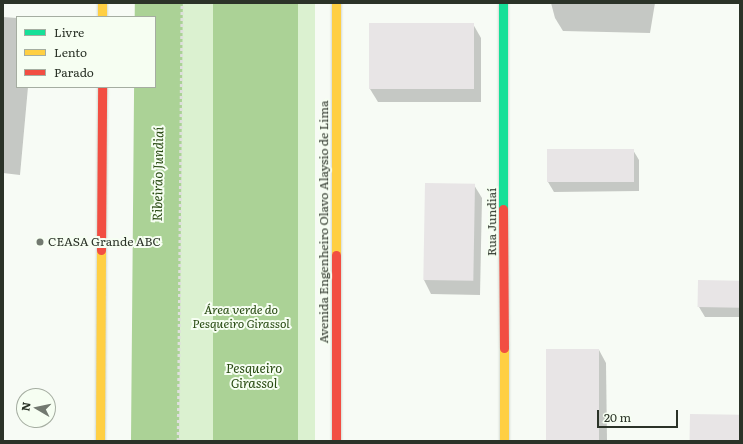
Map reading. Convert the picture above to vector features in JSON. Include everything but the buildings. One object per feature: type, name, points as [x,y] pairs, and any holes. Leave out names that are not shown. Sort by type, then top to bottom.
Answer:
[{"type":"main road","points":[[102,3],[102,16]]},
{"type":"main road","name":"Avenida Engenheiro Olavo Alaysio de Lima","points":[[336,3],[336,441]]},
{"type":"main road","name":"Rua Jundiaí","points":[[504,3],[504,441]]},
{"type":"main road","points":[[100,441],[102,88]]},
{"type":"path","points":[[178,441],[182,3]]},
{"type":"green space","name":"Pesqueiro Girassol","points":[[174,3],[315,3],[315,441],[174,441]]},
{"type":"water","name":"Pesqueiro Girassol","points":[[213,3],[298,3],[298,441],[213,441]]},
{"type":"waterway","name":"Ribeirão Jundiaí","points":[[155,441],[159,3]]},
{"type":"traffic: fast","points":[[503,3],[503,209]]},
{"type":"traffic: slow","points":[[102,3],[102,16]]},
{"type":"traffic: slow","points":[[336,3],[336,255]]},
{"type":"traffic: slow","points":[[100,441],[101,250]]},
{"type":"traffic: slow","points":[[504,348],[504,441]]},
{"type":"traffic: jam","points":[[101,250],[102,88]]},
{"type":"traffic: jam","points":[[503,209],[504,348]]},
{"type":"traffic: jam","points":[[336,255],[336,441]]},
{"type":"place","name":"CEASA Grande ABC","points":[[40,242]]},
{"type":"park label","name":"Área verde do Pesqueiro Girassol","points":[[241,317]]}]
